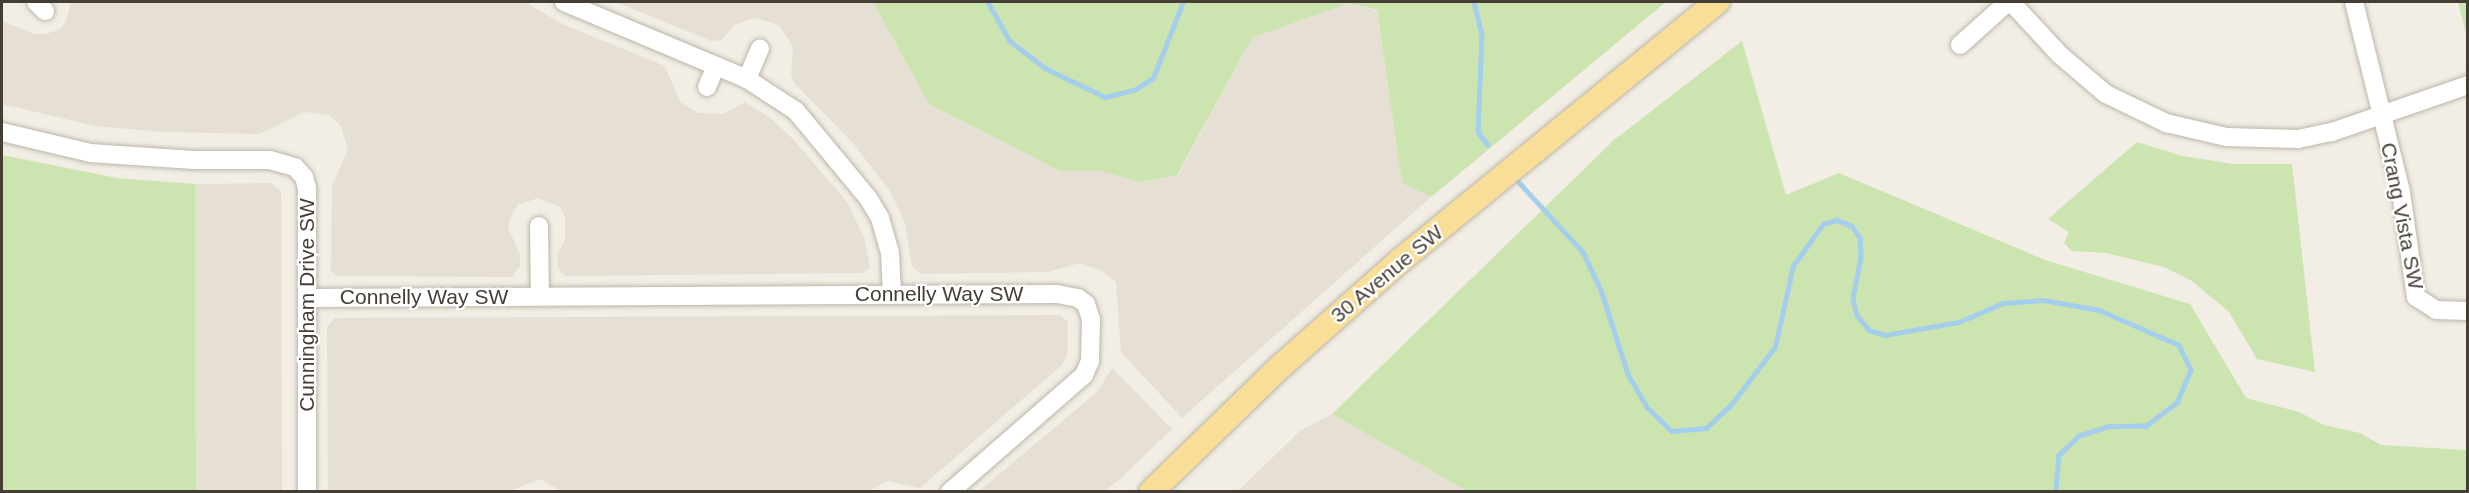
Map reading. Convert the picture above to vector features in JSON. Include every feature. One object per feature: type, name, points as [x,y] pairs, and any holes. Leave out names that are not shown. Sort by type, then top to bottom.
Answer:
[{"type":"main road","name":"30 Avenue SW","points":[[1150,492],[1281,366],[1463,209],[1718,2]]},
{"type":"main road","name":"30 Avenue SW","points":[[1636,70],[1700,30],[1735,2]]},
{"type":"street","points":[[564,2],[747,79],[796,111],[868,198],[888,240],[892,294]]},
{"type":"street","points":[[1960,45],[2010,2],[2041,37],[2106,93],[2166,123],[2226,137],[2264,140],[2332,132],[2468,86]]},
{"type":"street","name":"Crang Vista SW","points":[[2355,2],[2401,192],[2416,297],[2429,308],[2468,311]]},
{"type":"street","points":[[747,79],[760,49]]},
{"type":"street","points":[[707,87],[716,66]]},
{"type":"street","name":"Cunningham Drive SW","points":[[2,132],[90,153],[194,160],[270,160],[295,167],[307,188],[307,492]]},
{"type":"street","name":"Connelly Way SW","points":[[539,225],[540,296]]},
{"type":"street","name":"Connelly Way SW","points":[[308,298],[1057,294],[1078,298],[1089,311],[1090,352],[1084,375],[950,492]]},
{"type":"shaded area","points":[[71,2],[525,2],[562,24],[665,66],[680,102],[698,113],[723,114],[745,102],[769,117],[794,140],[848,203],[865,240],[870,268],[862,273],[565,276],[558,268],[557,255],[565,240],[565,217],[560,207],[538,198],[518,205],[511,215],[508,228],[520,254],[520,266],[512,277],[336,276],[331,271],[332,186],[348,149],[340,125],[329,115],[304,112],[260,134],[163,132],[95,126],[2,104],[2,21],[34,34],[46,34],[60,29],[66,21]]},
{"type":"shaded area","points":[[616,2],[873,2],[929,104],[1060,171],[1100,171],[1140,182],[1178,175],[1252,38],[1349,3],[1377,11],[1402,182],[1431,197],[1182,418],[1121,352],[1116,282],[1102,271],[1080,263],[1048,272],[920,274],[912,266],[905,223],[889,190],[852,142],[794,83],[791,75],[793,47],[779,25],[755,18],[734,25],[722,40],[711,41]]},
{"type":"shaded area","points":[[271,183],[281,192],[282,491],[196,491],[195,184]]},
{"type":"shaded area","points":[[1060,315],[1068,322],[1067,356],[1062,365],[920,488],[888,481],[866,492],[600,492],[558,489],[540,479],[509,491],[328,491],[327,327],[335,318]]},
{"type":"shaded area","points":[[1112,368],[1172,429],[1119,480],[1104,491],[979,491],[1097,392]]},
{"type":"shaded area","points":[[1332,414],[1467,491],[1237,492],[1301,430]]},
{"type":"green space","points":[[873,2],[1666,2],[1431,197],[1402,183],[1377,10],[1349,3],[1252,38],[1177,175],[1140,182],[1100,171],[1060,171],[929,104]]},
{"type":"green space","points":[[2458,2],[2467,2],[2467,37]]},
{"type":"green space","points":[[1742,41],[1786,195],[1839,173],[2045,260],[2190,304],[2246,398],[2299,412],[2324,425],[2360,433],[2381,445],[2467,450],[2467,491],[1467,491],[1332,414],[1614,140]]},
{"type":"green space","points":[[2137,142],[2182,156],[2234,164],[2292,164],[2315,372],[2257,359],[2229,312],[2192,281],[2164,267],[2106,253],[2072,251],[2064,243],[2069,232],[2048,219]]},
{"type":"green space","points":[[2,155],[117,178],[195,184],[196,491],[2,491]]},
{"type":"waterway","points":[[988,2],[1010,41],[1045,68],[1105,97],[1136,89],[1153,78],[1183,2]]},
{"type":"waterway","points":[[1474,2],[1482,34],[1478,132],[1488,145]]},
{"type":"waterway","points":[[1515,178],[1583,252],[1601,290],[1628,374],[1648,408],[1672,431],[1706,428],[1730,406],[1775,347],[1793,266],[1823,224],[1837,220],[1852,226],[1860,238],[1861,257],[1853,298],[1857,315],[1869,330],[1885,335],[1959,322],[2003,303],[2043,300],[2099,310],[2179,345],[2191,370],[2177,403],[2146,426],[2107,427],[2079,436],[2059,455],[2056,492]]}]
